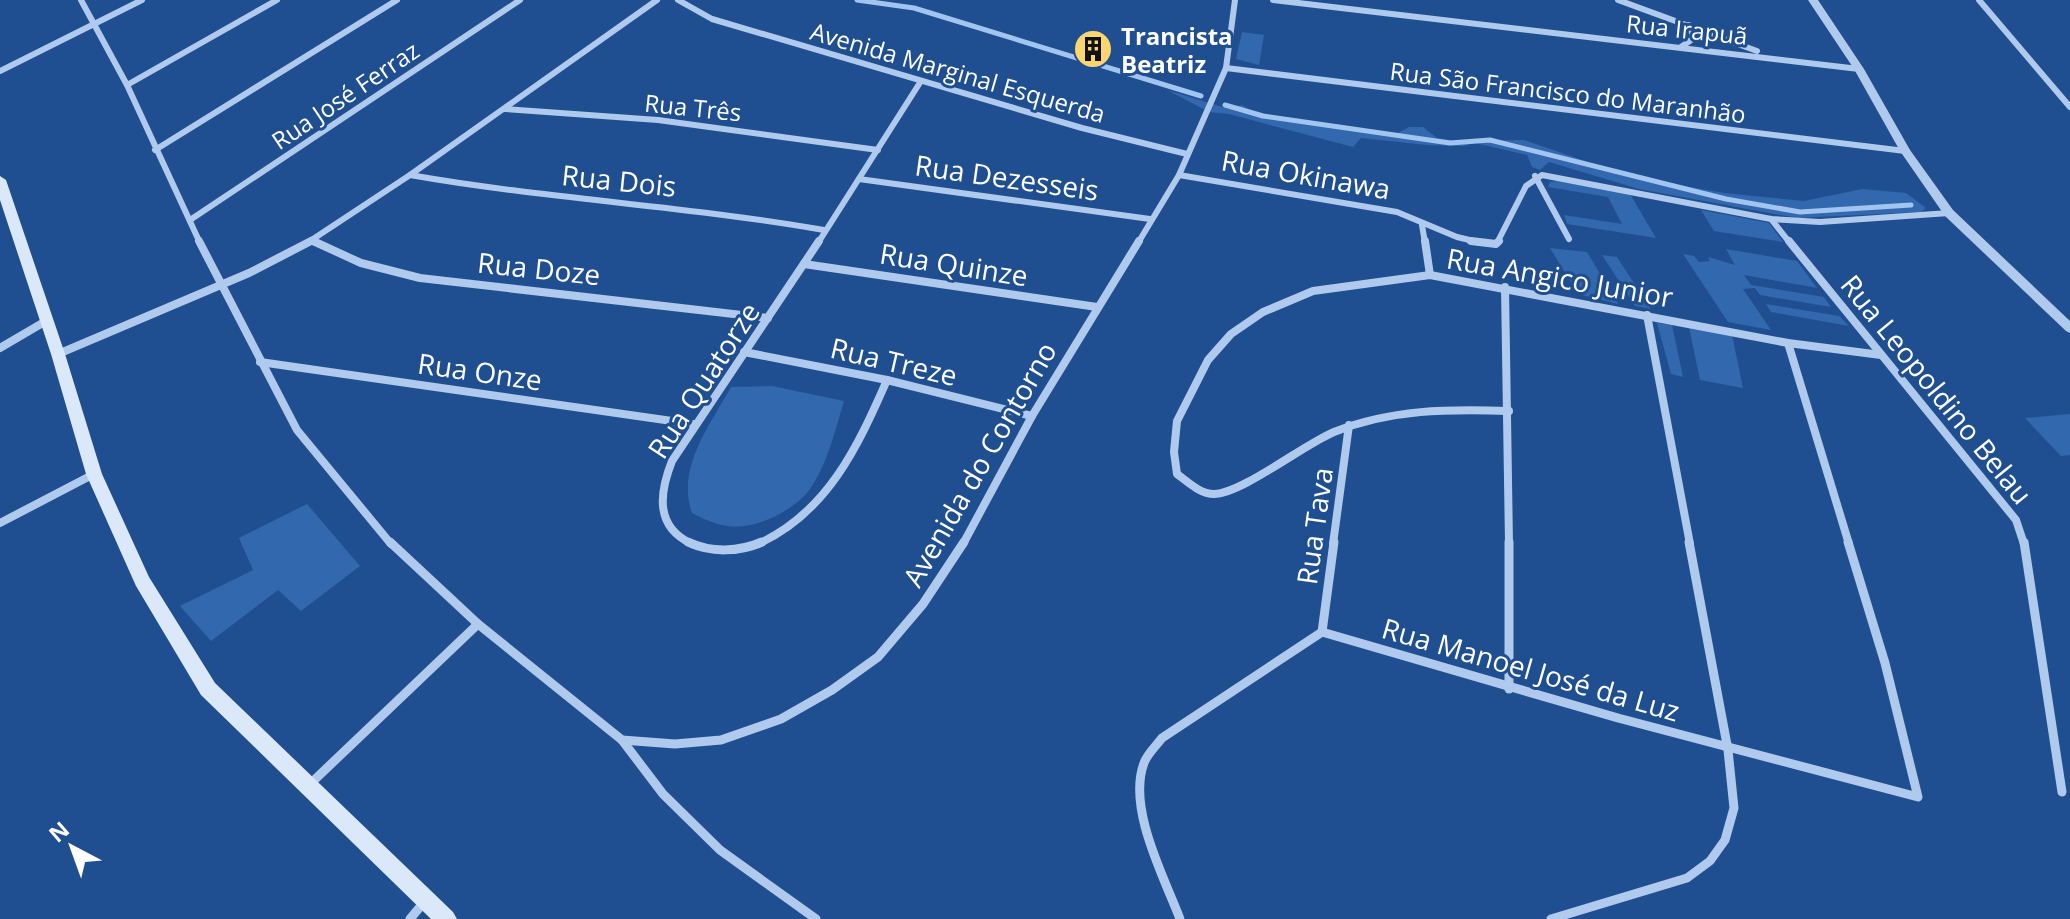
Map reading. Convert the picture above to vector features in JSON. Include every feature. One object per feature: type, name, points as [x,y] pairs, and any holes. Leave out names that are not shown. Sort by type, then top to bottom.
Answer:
[{"type":"main road","points":[[0,180],[94,474],[142,581],[208,689],[446,919]]},
{"type":"street","points":[[81,0],[127,85],[220,285],[297,430],[392,545],[478,624],[622,740],[663,794],[720,850],[816,919]]},
{"type":"street","points":[[0,71],[142,0]]},
{"type":"street","points":[[127,85],[277,0]]},
{"type":"street","points":[[155,150],[397,0]]},
{"type":"street","name":"Rua José Ferraz","points":[[190,220],[520,0]]},
{"type":"street","points":[[58,354],[220,285],[312,240],[410,175],[657,0]]},
{"type":"street","name":"Avenida Marginal Esquerda","points":[[678,0],[712,19],[921,81],[1187,154]]},
{"type":"street","name":"Avenida do Contorno","points":[[622,740],[675,744],[721,740],[781,719],[832,690],[878,657],[923,604],[963,544],[1032,416],[1179,175],[1226,68],[1235,0]]},
{"type":"street","name":"Rua Irapuã","points":[[1273,0],[1859,69]]},
{"type":"street","points":[[1618,0],[1769,56]]},
{"type":"street","points":[[1813,0],[1859,69],[1905,151],[1949,213],[2070,328]]},
{"type":"street","points":[[1979,0],[2069,102]]},
{"type":"street","points":[[1681,47],[1694,38],[1689,25]]},
{"type":"street","name":"Rua São Francisco do Maranhão","points":[[1226,68],[1905,151]]},
{"type":"street","name":"Rua Quatorze","points":[[887,380],[851,459],[826,492],[796,521],[749,547],[726,551],[698,547],[669,528],[662,509],[666,477],[693,424],[804,264],[921,81]]},
{"type":"street","name":"Rua Três","points":[[504,109],[658,120],[878,150]]},
{"type":"street","points":[[1569,239],[1535,176],[1550,174],[1771,219],[1832,221],[1949,213]]},
{"type":"street","name":"Rua Dois","points":[[410,175],[484,188],[737,215],[824,230]]},
{"type":"street","name":"Rua Okinawa","points":[[1179,175],[1397,212],[1422,225],[1465,239],[1496,244],[1508,234],[1511,219],[1527,183],[1535,176]]},
{"type":"street","name":"Rua Dezesseis","points":[[859,179],[1150,219]]},
{"type":"street","name":"Rua Leopoldino Belau","points":[[1771,219],[2016,520],[2023,535],[2062,792]]},
{"type":"street","points":[[1422,225],[1430,275]]},
{"type":"street","name":"Rua Doze","points":[[312,240],[361,263],[420,278],[768,318]]},
{"type":"street","name":"Rua Quinze","points":[[804,264],[1097,307]]},
{"type":"street","name":"Rua Angico Junior","points":[[1349,425],[1305,445],[1232,489],[1215,494],[1198,490],[1177,474],[1174,452],[1177,421],[1208,360],[1231,334],[1263,312],[1313,291],[1430,275],[1788,343],[1881,355]]},
{"type":"street","points":[[1505,287],[1509,411],[1509,689]]},
{"type":"street","points":[[1551,919],[1687,878],[1710,861],[1725,840],[1734,808],[1728,750],[1647,315]]},
{"type":"street","points":[[0,348],[46,321]]},
{"type":"street","name":"Rua Manoel José da Luz","points":[[1322,632],[1509,689],[1728,750],[1918,797],[1885,663],[1788,343]]},
{"type":"street","name":"Rua Treze","points":[[744,352],[887,380],[1032,416]]},
{"type":"street","name":"Rua Onze","points":[[260,362],[693,424]]},
{"type":"street","points":[[1349,425],[1400,411],[1509,411]]},
{"type":"street","name":"Rua Tava","points":[[1322,632],[1349,425]]},
{"type":"street","points":[[0,523],[94,474]]},
{"type":"street","points":[[308,786],[478,624]]},
{"type":"street","points":[[1180,919],[1146,825],[1140,791],[1144,764],[1162,738],[1322,632]]},
{"type":"street","points":[[410,919],[426,899]]},
{"type":"shaded area","points":[[1242,32],[1264,35],[1259,65],[1236,59]]},
{"type":"shaded area","points":[[1167,90],[1229,109],[1242,105],[1261,117],[1285,117],[1396,134],[1409,127],[1423,127],[1437,138],[1456,141],[1524,140],[1629,176],[1724,193],[1804,201],[1862,189],[1906,193],[1926,208],[1921,212],[1797,218],[1639,189],[1549,162],[1540,170],[1532,167],[1527,155],[1475,143],[1464,146],[1427,145],[1361,138],[1353,147],[1229,114],[1209,112]]},
{"type":"shaded area","points":[[1550,182],[1630,194],[1656,238],[1567,224],[1564,215],[1622,224],[1608,197],[1548,187]]},
{"type":"shaded area","points":[[1701,210],[1769,223],[1783,242],[1714,231]]},
{"type":"shaded area","points":[[1550,248],[1587,252],[1618,304],[1578,294]]},
{"type":"shaded area","points":[[1726,249],[1797,261],[1817,288],[1744,275],[1751,285],[1824,297],[1831,307],[1760,295],[1755,288],[1743,289],[1771,330],[1728,322],[1683,254],[1694,256],[1699,262],[1710,261],[1708,257],[1735,265]]},
{"type":"shaded area","points":[[1602,255],[1617,257],[1651,309],[1635,306]]},
{"type":"shaded area","points":[[1766,304],[1839,316],[1849,326],[1771,312]]},
{"type":"shaded area","points":[[1657,323],[1672,325],[1683,377],[1671,374]]},
{"type":"shaded area","points":[[1689,327],[1732,335],[1743,388],[1700,380]]},
{"type":"shaded area","points":[[772,386],[844,401],[826,457],[810,489],[784,511],[749,525],[723,525],[692,513],[688,480],[692,463],[705,432],[731,387]]},
{"type":"shaded area","points":[[2070,414],[2070,455],[2061,456],[2025,418]]},
{"type":"shaded area","points":[[307,504],[360,566],[301,611],[278,590],[211,641],[180,606],[253,570],[239,538]]},
{"type":"waterway","points":[[857,0],[914,8],[1201,96]]},
{"type":"waterway","points":[[1225,105],[1263,116],[1450,143],[1490,140],[1726,199],[1800,212],[1911,205]]},
{"type":"place","name":"Trancista Beatriz","points":[[1093,49]]}]
